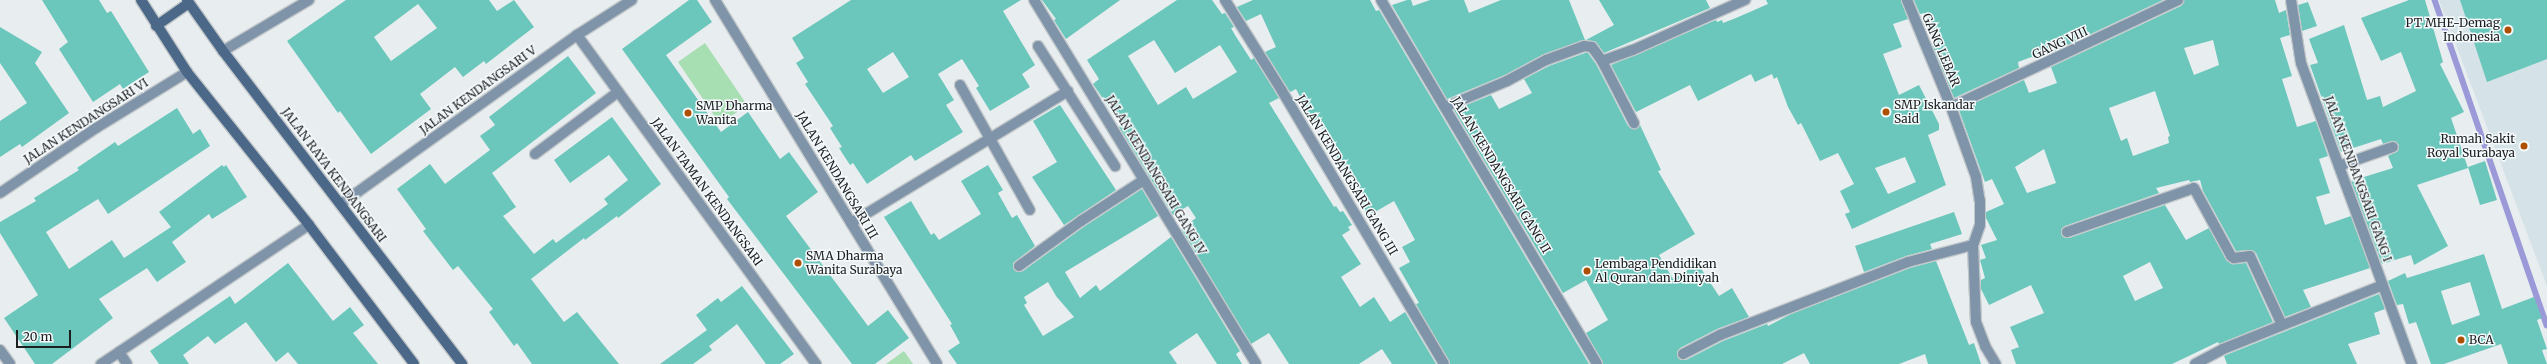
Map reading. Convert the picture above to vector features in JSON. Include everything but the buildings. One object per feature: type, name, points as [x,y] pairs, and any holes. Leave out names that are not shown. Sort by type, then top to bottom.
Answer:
[{"type":"main road","points":[[141,0],[156,26],[187,72],[309,225],[414,364]]},
{"type":"main road","points":[[156,26],[188,2]]},
{"type":"main road","name":"JALAN RAYA KENDANGSARI","points":[[188,2],[223,51],[462,364]]},
{"type":"street","points":[[223,51],[309,0]]},
{"type":"street","name":"JALAN KENDANGSARI V","points":[[341,204],[577,35],[632,0]]},
{"type":"street","name":"JALAN KENDANGSARI III","points":[[715,0],[937,364]]},
{"type":"street","name":"JALAN KENDANGSARI GANG IV","points":[[1034,0],[1256,364]]},
{"type":"street","name":"JALAN KENDANGSARI GANG III","points":[[1225,0],[1282,91],[1444,364]]},
{"type":"street","name":"JALAN KENDANGSARI GANG II","points":[[1381,0],[1597,364]]},
{"type":"street","points":[[1602,61],[1633,50],[1745,0]]},
{"type":"street","name":"GANG LEBAR","points":[[1907,0],[1969,154],[1980,201],[1980,225],[1973,245],[1976,322],[1985,346],[1996,364]]},
{"type":"street","name":"GANG VIII","points":[[1951,107],[2178,0]]},
{"type":"street","name":"JALAN KENDANGSARI GANG I","points":[[2291,0],[2301,63],[2412,364]]},
{"type":"street","name":"JALAN TAMAN KENDANGSARI","points":[[577,35],[816,364]]},
{"type":"street","points":[[1038,46],[1115,166]]},
{"type":"street","points":[[1445,107],[1507,81],[1546,60],[1584,46],[1592,47],[1602,61],[1634,123]]},
{"type":"street","name":"JALAN KENDANGSARI VI","points":[[0,192],[96,128],[187,72]]},
{"type":"street","points":[[960,85],[1030,210]]},
{"type":"street","points":[[851,223],[1068,91]]},
{"type":"street","points":[[535,154],[618,92]]},
{"type":"street","points":[[2339,166],[2393,147]]},
{"type":"street","points":[[1019,266],[1081,221],[1144,180]]},
{"type":"street","points":[[2067,232],[2194,188],[2231,256],[2234,258],[2250,256],[2282,325]]},
{"type":"street","points":[[101,364],[309,225]]},
{"type":"street","points":[[1683,354],[1720,335],[1908,262],[1973,245]]},
{"type":"street","points":[[2195,364],[2222,349],[2383,285]]},
{"type":"street","points":[[0,350],[10,364]]},
{"type":"street","points":[[119,352],[127,364]]},
{"type":"shaded area","points":[[2439,0],[2547,0],[2547,286]]},
{"type":"green space","points":[[705,43],[747,105],[720,124],[678,62]]},
{"type":"green space","points":[[904,351],[913,364],[886,364]]},
{"type":"waterway","points":[[2435,0],[2547,325]]},
{"type":"place","name":"PT MHE-Demag Indonesia","points":[[2508,30]]},
{"type":"place","name":"SMP Iskandar Said","points":[[1886,112]]},
{"type":"place","name":"SMP Dharma Wanita","points":[[688,113]]},
{"type":"place","name":"Rumah Sakit Royal Surabaya","points":[[2524,146]]},
{"type":"place","name":"SMA Dharma Wanita Surabaya","points":[[798,263]]},
{"type":"place","name":"Lembaga Pendidikan Al Quran dan Diniyah","points":[[1587,271]]},
{"type":"place","name":"BCA","points":[[2461,340]]}]
